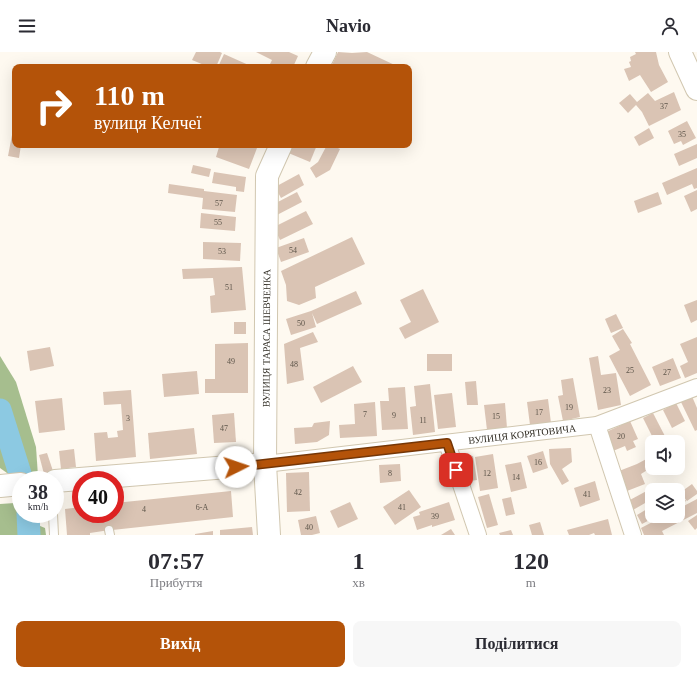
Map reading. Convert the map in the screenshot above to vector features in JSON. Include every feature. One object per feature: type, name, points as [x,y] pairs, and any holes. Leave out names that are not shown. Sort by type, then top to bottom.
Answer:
[{"type":"street","points":[[319,64],[325,52]]},
{"type":"street","points":[[680,52],[697,89]]},
{"type":"street","name":"ВУЛИЦЯ ТАРАСА ШЕВЧЕНКА","points":[[269,535],[265,464],[267,176],[280,148]]},
{"type":"street","name":"ВУЛИЦЯ КОРЯТОВИЧА","points":[[124,476],[265,464],[597,425],[697,387]]},
{"type":"street","points":[[597,425],[633,535]]},
{"type":"street","points":[[447,443],[478,535]]},
{"type":"lane","points":[[53,523],[54,535]]},
{"type":"green space","points":[[0,356],[16,382],[36,447],[38,471],[12,471],[12,477],[0,468]]},
{"type":"green space","points":[[12,503],[12,523],[33,523],[45,528],[46,535],[0,535],[0,504]]},
{"type":"building","points":[[196,52],[222,53],[217,64],[202,64],[192,60]]},
{"type":"building","points":[[256,52],[289,52],[298,56],[294,64],[270,64],[272,60]]},
{"type":"building","points":[[338,52],[367,52],[393,64],[332,64]]},
{"type":"building","points":[[635,52],[656,52],[659,65],[668,82],[651,92],[640,75],[629,81],[624,69],[631,67],[629,62],[631,61],[630,57],[636,54]]},
{"type":"building","points":[[224,54],[246,64],[219,64]]},
{"type":"building","points":[[674,92],[681,110],[649,126],[642,112],[636,105],[628,113],[619,103],[630,94],[637,102],[648,93],[655,101]]},
{"type":"building","points":[[687,121],[696,138],[683,145],[681,141],[674,144],[668,131]]},
{"type":"building","points":[[649,128],[654,138],[639,146],[634,137]]},
{"type":"building","points":[[12,135],[12,148],[21,148],[19,158],[8,156]]},
{"type":"building","points":[[697,144],[697,158],[679,166],[674,154]]},
{"type":"building","points":[[219,148],[257,148],[249,169],[216,157]]},
{"type":"building","points":[[288,148],[316,148],[310,162],[286,152]]},
{"type":"building","points":[[325,148],[340,149],[330,170],[316,178],[310,168],[318,162]]},
{"type":"building","points":[[193,165],[211,169],[209,177],[191,173]]},
{"type":"building","points":[[697,168],[697,188],[694,189],[692,184],[667,195],[662,183]]},
{"type":"building","points":[[214,172],[246,177],[244,192],[236,191],[236,187],[212,183]]},
{"type":"building","points":[[299,174],[304,185],[281,198],[275,187]]},
{"type":"building","points":[[169,184],[204,189],[204,191],[237,195],[235,212],[202,209],[203,198],[168,193]]},
{"type":"building","points":[[697,190],[697,209],[691,212],[684,196]]},
{"type":"building","points":[[297,192],[302,202],[275,216],[274,204]]},
{"type":"building","points":[[658,192],[662,204],[638,213],[634,201]]},
{"type":"building","points":[[306,211],[313,224],[280,240],[274,227]]},
{"type":"building","points":[[201,213],[236,217],[235,231],[200,228]]},
{"type":"building","points":[[352,237],[365,264],[315,287],[316,298],[299,305],[287,301],[286,285],[281,271]]},
{"type":"building","points":[[304,238],[309,252],[281,262],[276,248]]},
{"type":"building","points":[[203,242],[241,243],[240,261],[203,259]]},
{"type":"building","points":[[242,267],[246,310],[211,313],[210,296],[215,295],[213,278],[183,279],[182,269]]},
{"type":"building","points":[[423,289],[439,322],[405,339],[399,328],[411,322],[400,300]]},
{"type":"building","points":[[356,291],[362,304],[317,324],[312,313],[316,327],[291,335],[286,319],[311,311]]},
{"type":"building","points":[[697,300],[697,320],[691,323],[684,305]]},
{"type":"building","points":[[616,314],[623,328],[611,333],[605,319]]},
{"type":"building","points":[[234,322],[246,322],[246,334],[234,334]]},
{"type":"building","points":[[623,329],[632,343],[630,344],[651,385],[630,396],[609,356],[620,350],[612,336]]},
{"type":"building","points":[[313,332],[318,342],[300,348],[304,380],[287,384],[284,344]]},
{"type":"building","points":[[697,337],[697,373],[685,378],[680,366],[688,362],[680,344]]},
{"type":"building","points":[[248,343],[248,393],[205,393],[205,379],[215,379],[215,344]]},
{"type":"building","points":[[50,347],[54,366],[30,371],[27,351]]},
{"type":"building","points":[[427,354],[452,354],[452,371],[427,371]]},
{"type":"building","points":[[598,356],[601,375],[616,373],[621,405],[598,410],[589,358]]},
{"type":"building","points":[[673,358],[681,378],[660,386],[652,367]]},
{"type":"building","points":[[353,366],[362,382],[321,403],[313,387]]},
{"type":"building","points":[[197,371],[199,394],[164,397],[162,374]]},
{"type":"building","points":[[573,378],[580,417],[563,421],[558,396],[563,395],[561,380]]},
{"type":"building","points":[[476,381],[478,405],[467,405],[465,382]]},
{"type":"building","points":[[430,384],[435,432],[413,435],[410,407],[416,406],[414,386]]},
{"type":"building","points":[[405,387],[408,429],[382,430],[380,401],[389,401],[388,388]]},
{"type":"building","points":[[131,390],[136,457],[96,461],[94,433],[107,432],[108,438],[118,437],[117,431],[123,430],[121,404],[104,405],[103,392]]},
{"type":"building","points":[[452,393],[456,427],[438,429],[434,395]]},
{"type":"building","points":[[691,394],[697,408],[697,430],[695,431],[680,400]]},
{"type":"building","points":[[62,398],[65,430],[39,433],[35,401]]},
{"type":"building","points":[[548,399],[551,423],[530,425],[527,402]]},
{"type":"building","points":[[375,402],[377,436],[340,438],[339,425],[355,424],[354,404]]},
{"type":"building","points":[[505,403],[507,428],[487,430],[484,405]]},
{"type":"building","points":[[676,403],[685,421],[672,428],[663,410]]},
{"type":"building","points":[[234,413],[236,442],[214,443],[212,415]]},
{"type":"building","points":[[653,413],[664,435],[652,435],[643,418]]},
{"type":"building","points":[[330,421],[329,435],[317,442],[295,444],[294,428],[312,427],[314,423]]},
{"type":"building","points":[[630,421],[638,439],[633,441],[636,447],[627,451],[625,446],[613,451],[604,433]]},
{"type":"building","points":[[194,428],[197,454],[150,459],[148,433]]},
{"type":"building","points":[[571,448],[572,462],[562,469],[569,481],[562,485],[550,464],[549,449]]},
{"type":"building","points":[[74,449],[76,467],[61,469],[59,451]]},
{"type":"building","points":[[543,451],[548,468],[533,473],[527,456]]},
{"type":"building","points":[[47,453],[53,471],[43,471],[39,455]]},
{"type":"building","points":[[493,454],[498,488],[480,491],[475,457]]},
{"type":"building","points":[[473,456],[477,480],[464,482],[456,458]]},
{"type":"building","points":[[645,460],[645,471],[641,474],[645,484],[627,491],[619,471]]},
{"type":"building","points":[[521,462],[527,488],[511,492],[505,465]]},
{"type":"building","points":[[400,464],[401,481],[380,483],[379,465]]},
{"type":"building","points":[[309,472],[310,511],[287,512],[286,473]]},
{"type":"building","points":[[595,481],[600,500],[580,507],[574,488]]},
{"type":"building","points":[[692,484],[697,491],[697,494],[687,501],[685,498],[685,489]]},
{"type":"building","points":[[409,490],[421,507],[395,525],[383,507]]},
{"type":"building","points":[[231,491],[233,517],[103,531],[90,533],[90,535],[67,535],[65,509],[72,508],[72,523],[124,523],[124,502]]},
{"type":"building","points":[[645,492],[645,503],[633,510],[628,501]]},
{"type":"building","points":[[489,494],[498,525],[487,528],[478,497]]},
{"type":"building","points":[[511,497],[515,514],[506,516],[502,499]]},
{"type":"building","points":[[697,499],[697,513],[685,519],[685,505]]},
{"type":"building","points":[[350,502],[358,519],[338,528],[330,511]]},
{"type":"building","points":[[449,502],[455,520],[417,530],[413,517],[420,515],[419,512]]},
{"type":"building","points":[[645,510],[645,522],[642,524],[637,515]]},
{"type":"building","points":[[697,515],[697,528],[695,530],[688,521]]},
{"type":"building","points":[[316,516],[320,533],[301,535],[298,520]]},
{"type":"building","points":[[608,519],[612,535],[595,535],[594,533],[589,535],[569,535],[567,530]]},
{"type":"building","points":[[540,522],[544,535],[532,535],[529,525]]},
{"type":"building","points":[[651,523],[678,523],[662,531],[664,535],[644,535],[641,528]]},
{"type":"building","points":[[252,527],[253,535],[220,535],[220,530]]},
{"type":"building","points":[[451,529],[455,535],[441,535]]},
{"type":"building","points":[[511,530],[513,535],[500,535],[499,533]]},
{"type":"building","points":[[213,531],[213,535],[195,535],[195,534]]},
{"type":"waterway","points":[[0,410],[19,471]]},
{"type":"waterway","points":[[28,523],[29,535]]},
{"type":"route","points":[[236,467],[447,443],[456,470]]}]
